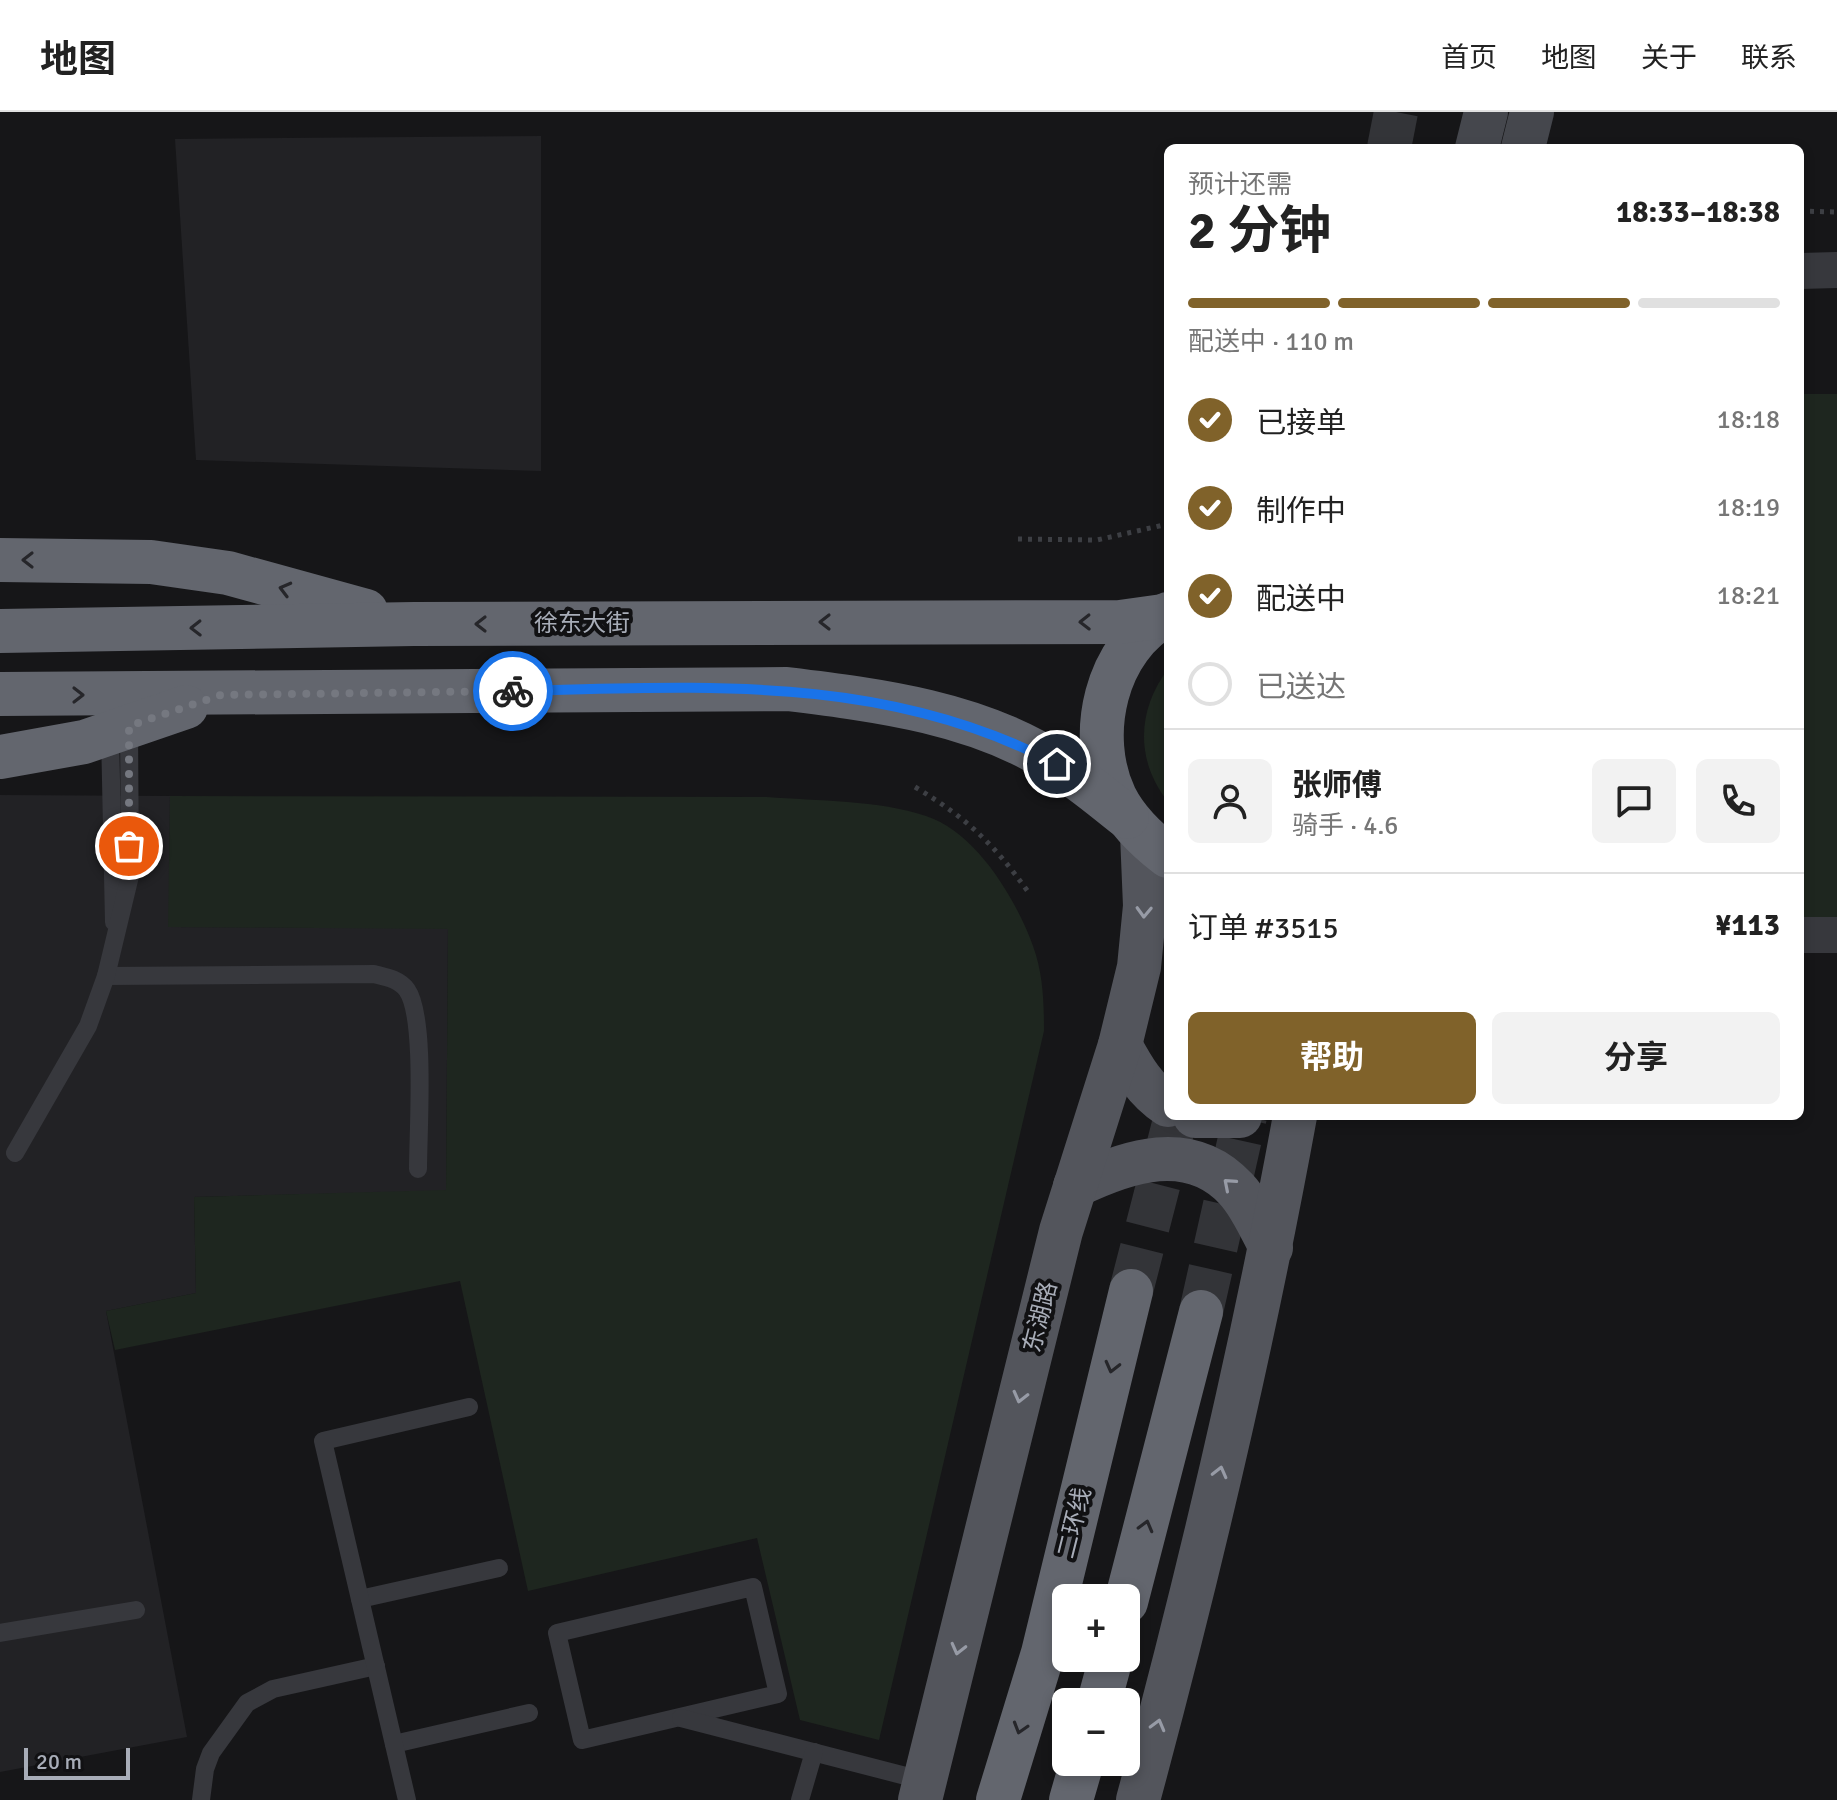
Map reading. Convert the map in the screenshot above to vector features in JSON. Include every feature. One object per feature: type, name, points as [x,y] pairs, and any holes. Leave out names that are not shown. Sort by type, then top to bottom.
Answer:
[{"type":"highway","points":[[0,560],[166,564],[228,573],[414,624]]},
{"type":"highway","name":"徐东大街","points":[[0,631],[414,624],[1106,622],[1164,615]]},
{"type":"highway","points":[[1146,835],[1115,797],[1102,750],[1106,697],[1119,665],[1134,643],[1164,616]]},
{"type":"highway","points":[[0,694],[221,695],[707,688],[787,689],[858,697],[938,714],[1006,737],[1057,764],[1146,835]]},
{"type":"highway","points":[[0,757],[84,742],[221,695]]},
{"type":"highway","name":"二环线","points":[[998,1800],[1043,1653],[1131,1291]]},
{"type":"highway","points":[[1131,1584],[1201,1312]]},
{"type":"highway","points":[[1071,1800],[1078,1776]]},
{"type":"main road","points":[[1478,144],[1486,112]]},
{"type":"main road","points":[[1524,144],[1532,112]]},
{"type":"main road","name":"东湖路","points":[[923,1791],[1075,1186],[1120,1045],[1143,935],[1146,835]]},
{"type":"main road","points":[[1120,1045],[1136,1073],[1154,1096],[1164,1102]]},
{"type":"main road","points":[[1138,1800],[1271,1248],[1294,1120]]},
{"type":"main road","points":[[1075,1186],[1132,1161],[1186,1160],[1215,1172],[1236,1189],[1271,1248]]},
{"type":"street","points":[[1804,271],[1837,270]]},
{"type":"street","points":[[1804,935],[1837,935]]},
{"type":"lane","points":[[15,1153],[88,1026],[106,976],[115,937],[120,729]]},
{"type":"lane","points":[[106,976],[374,974],[399,982],[407,990],[417,1016],[418,1169]]},
{"type":"lane","points":[[407,1800],[323,1441],[469,1407]]},
{"type":"lane","points":[[360,1599],[499,1568]]},
{"type":"lane","points":[[678,1717],[778,1694],[753,1587],[557,1633],[582,1740],[678,1717],[814,1752],[923,1791]]},
{"type":"lane","points":[[0,1633],[136,1610]]},
{"type":"lane","points":[[201,1800],[205,1769],[211,1753],[247,1703],[273,1689],[376,1666]]},
{"type":"lane","points":[[394,1744],[529,1713]]},
{"type":"lane","points":[[800,1800],[814,1752]]},
{"type":"path","points":[[1804,211],[1837,212]]},
{"type":"path","points":[[1018,539],[1097,540],[1164,525]]},
{"type":"path","points":[[915,787],[962,816],[1002,855],[1029,893]]},
{"type":"shaded area","points":[[541,136],[541,471],[196,460],[175,139]]},
{"type":"shaded area","points":[[1804,394],[1837,394],[1837,918],[1804,918]]},
{"type":"shaded area","points":[[1164,675],[1164,796],[1150,769],[1144,735],[1150,701]]},
{"type":"shaded area","points":[[0,795],[170,796],[169,927],[448,928],[446,1191],[194,1197],[196,1293],[106,1311],[187,1737],[0,1772]]},
{"type":"shaded area","points":[[170,796],[767,797],[848,802],[908,811],[944,824],[961,836],[992,869],[1016,908],[1036,956],[1042,988],[1044,1031],[879,1740],[800,1720],[757,1538],[528,1591],[460,1281],[115,1350],[106,1311],[196,1293],[194,1197],[446,1190],[448,929],[168,927]]},
{"type":"tunnel","points":[[1390,144],[1396,112]]},
{"type":"tunnel","points":[[1131,1291],[1175,1120]]},
{"type":"tunnel","points":[[1201,1312],[1244,1120]]},
{"type":"way so far","points":[[129,846],[129,726],[221,695],[513,691]]},
{"type":"route","points":[[513,691],[787,689],[858,697],[938,714],[1006,737],[1057,764]]}]
